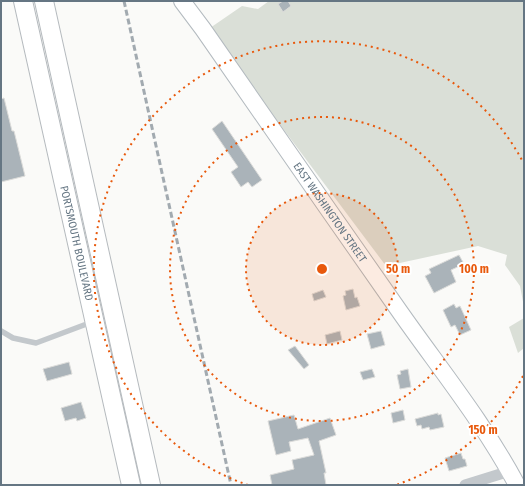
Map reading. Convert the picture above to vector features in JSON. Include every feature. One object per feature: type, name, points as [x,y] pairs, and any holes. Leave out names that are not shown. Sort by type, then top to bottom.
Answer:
[{"type":"main road","name":"PORTSMOUTH BOULEVARD","points":[[23,1],[131,485]]},
{"type":"main road","name":"PORTSMOUTH BOULEVARD","points":[[44,1],[151,485]]},
{"type":"main road","name":"EAST WASHINGTON STREET","points":[[182,1],[472,412],[510,471],[517,485]]},
{"type":"street","points":[[101,353],[121,347]]},
{"type":"street","points":[[465,485],[510,471]]},
{"type":"lane","points":[[1,331],[13,338],[36,343],[94,321]]},
{"type":"shaded area","points":[[269,1],[524,1],[524,307],[520,286],[505,265],[507,255],[478,246],[386,266],[272,114],[210,28],[242,6],[258,9]]},
{"type":"shaded area","points":[[524,318],[524,348],[518,353],[509,327]]},
{"type":"building","points":[[283,1],[288,1],[291,6],[283,12],[278,4]]},
{"type":"building","points":[[4,98],[25,176],[1,182],[1,99]]},
{"type":"building","points":[[222,121],[262,180],[252,187],[248,182],[241,187],[231,172],[238,167],[212,129]]},
{"type":"building","points":[[459,255],[464,264],[451,270],[456,282],[434,293],[425,276],[431,273],[429,269]]},
{"type":"building","points":[[353,289],[355,298],[357,297],[360,306],[346,310],[343,296],[346,295],[345,291]]},
{"type":"building","points":[[323,290],[326,297],[314,301],[312,294]]},
{"type":"building","points":[[454,304],[456,308],[460,306],[471,330],[460,335],[455,325],[451,327],[443,310]]},
{"type":"building","points":[[340,331],[342,340],[327,344],[325,335]]},
{"type":"building","points":[[381,331],[385,345],[371,349],[367,334]]},
{"type":"building","points":[[295,346],[309,365],[304,369],[288,350]]},
{"type":"building","points":[[69,362],[72,374],[47,381],[43,369]]},
{"type":"building","points":[[372,369],[375,377],[363,380],[360,372]]},
{"type":"building","points":[[408,369],[411,387],[400,389],[397,375],[401,374],[400,371]]},
{"type":"building","points":[[81,402],[86,418],[77,421],[76,418],[65,421],[61,408]]},
{"type":"building","points":[[403,410],[405,420],[393,423],[391,413]]},
{"type":"building","points":[[438,413],[438,415],[441,414],[444,427],[430,430],[429,427],[422,429],[421,425],[417,426],[415,419]]},
{"type":"building","points":[[294,415],[298,429],[330,418],[336,435],[319,441],[326,473],[324,473],[326,485],[272,485],[270,475],[294,469],[292,460],[314,455],[308,438],[289,442],[291,451],[276,455],[268,421]]},
{"type":"building","points":[[461,453],[467,466],[449,471],[445,458]]},
{"type":"railway","points":[[124,1],[231,485]]}]
